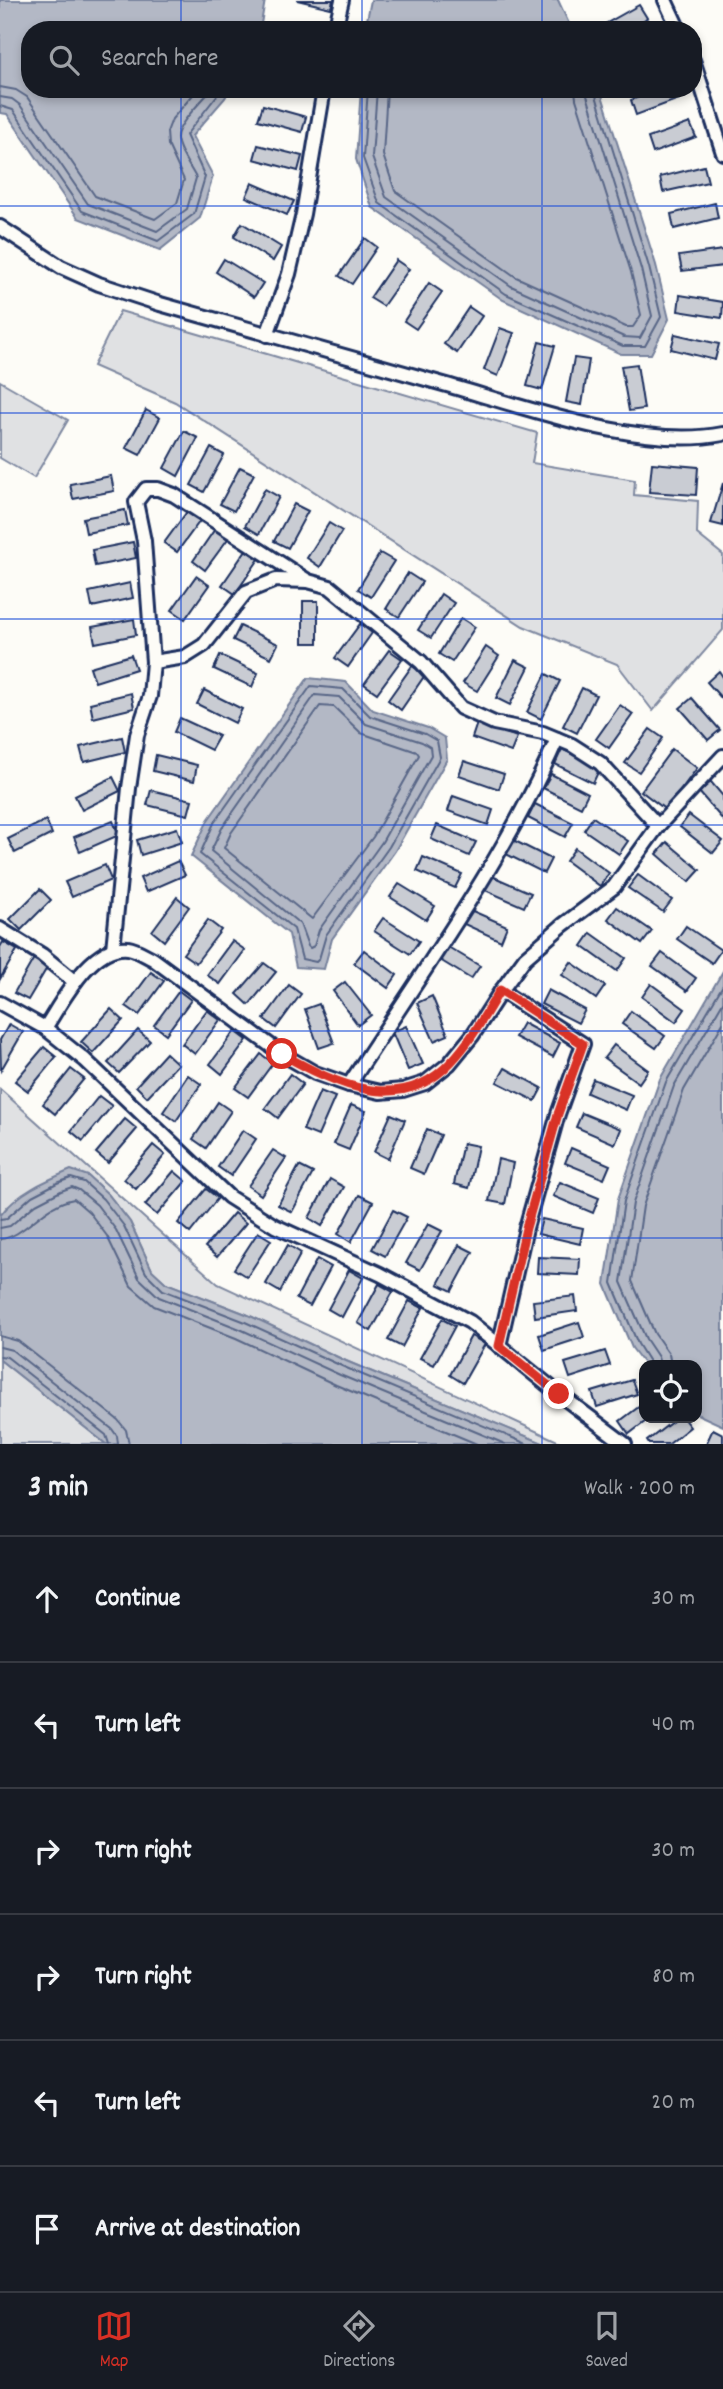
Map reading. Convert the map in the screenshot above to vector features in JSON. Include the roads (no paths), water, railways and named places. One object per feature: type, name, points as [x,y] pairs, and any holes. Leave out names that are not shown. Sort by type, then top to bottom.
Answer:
[{"type":"lane","points":[[337,21],[342,0]]},
{"type":"lane","points":[[666,0],[675,21]]},
{"type":"lane","points":[[702,88],[723,153]]},
{"type":"lane","points":[[267,335],[289,274],[303,214],[322,98]]},
{"type":"lane","points":[[0,227],[61,267],[99,285],[267,335],[577,422],[662,438],[699,439],[723,434]]},
{"type":"lane","points":[[113,949],[129,788],[138,735],[150,696],[153,662],[144,541],[136,502],[146,489],[158,489],[174,495],[308,581]]},
{"type":"lane","points":[[153,662],[185,657],[204,645],[246,592],[276,580],[308,581],[330,587],[421,662],[461,708],[494,723],[543,733],[572,745],[600,763],[658,826]]},
{"type":"lane","points":[[349,1086],[495,856],[536,786],[557,739]]},
{"type":"lane","points":[[45,1028],[75,982],[96,959],[113,949],[130,948],[153,959],[282,1054],[315,1073],[349,1086],[380,1092],[403,1090],[425,1083],[449,1064],[472,1036],[500,990],[525,958],[614,887],[658,826],[723,756]]},
{"type":"lane","points":[[0,929],[41,955],[75,982]]},
{"type":"lane","points":[[499,1346],[526,1228],[558,1114],[583,1044],[500,990]]},
{"type":"lane","points":[[0,1003],[45,1028],[85,1060],[229,1197],[275,1226],[380,1274],[470,1322],[625,1444]]},
{"type":"water","points":[[0,0],[265,0],[262,21],[21,21],[21,98],[225,98],[192,136],[213,176],[200,218],[160,250],[78,218],[7,114],[0,113]]},
{"type":"water","points":[[371,0],[558,0],[568,21],[367,21]]},
{"type":"water","points":[[360,98],[603,98],[656,265],[669,319],[651,354],[621,354],[503,300],[372,207],[356,159]]},
{"type":"water","points":[[308,678],[346,682],[373,710],[428,728],[445,738],[447,759],[395,851],[332,939],[324,969],[296,967],[289,934],[191,856],[208,820]]},
{"type":"water","points":[[723,971],[723,1426],[702,1416],[702,1360],[641,1360],[632,1348],[605,1284],[618,1199],[660,1079]]},
{"type":"water","points":[[71,1170],[88,1176],[108,1194],[130,1222],[152,1270],[166,1283],[246,1314],[346,1361],[545,1444],[106,1444],[0,1360],[0,1216],[23,1194]]}]
